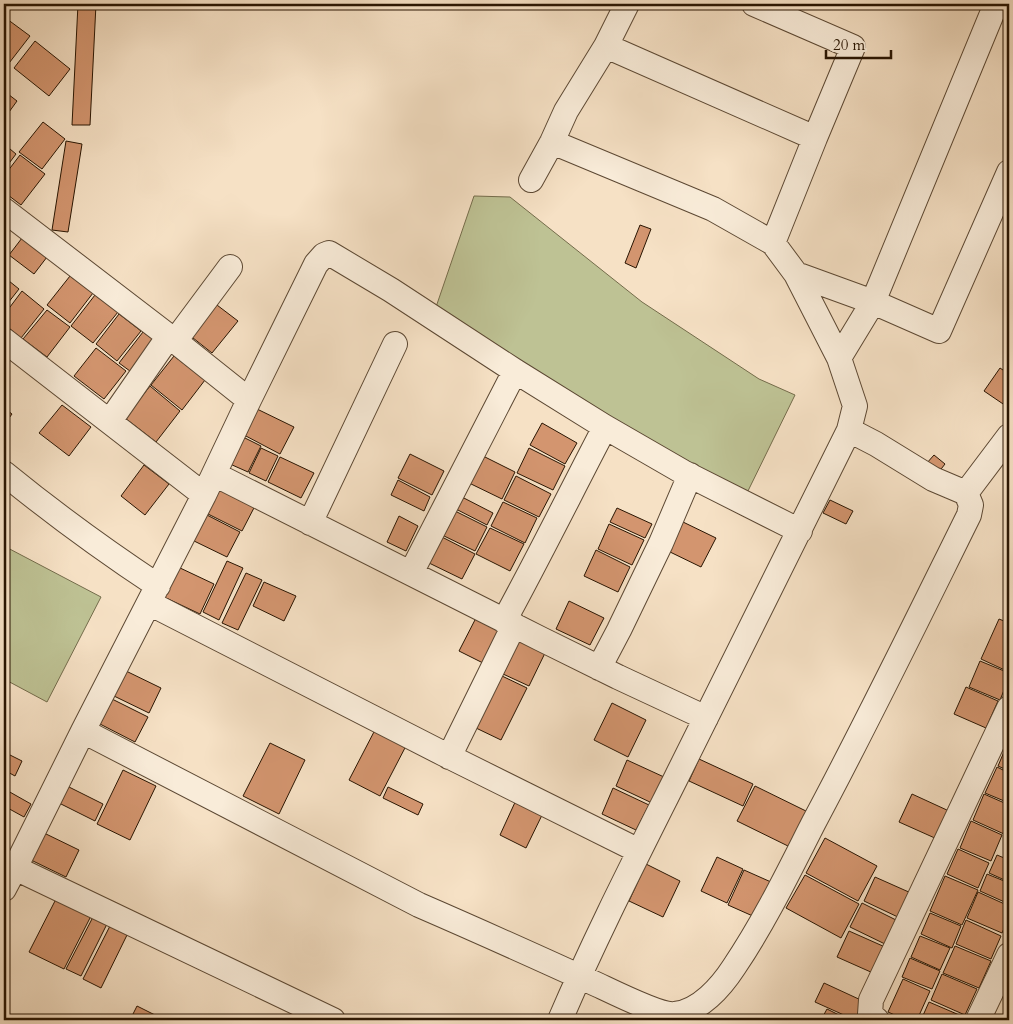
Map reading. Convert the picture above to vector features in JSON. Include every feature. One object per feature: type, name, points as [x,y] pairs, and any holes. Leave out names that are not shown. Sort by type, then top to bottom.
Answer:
[{"type":"street","points":[[531,180],[552,142],[566,110],[606,46],[627,4]]},
{"type":"street","points":[[754,4],[853,47],[773,243]]},
{"type":"street","points":[[839,358],[873,302],[996,4]]},
{"type":"street","points":[[606,46],[815,138]]},
{"type":"street","points":[[552,142],[713,209],[773,243],[796,274],[839,358],[855,406],[849,430],[639,851],[560,1020]]},
{"type":"street","points":[[796,274],[873,302],[939,332],[1009,172]]},
{"type":"street","points":[[8,223],[172,339],[249,400]]},
{"type":"street","points":[[4,889],[209,485],[316,264],[324,255],[329,253],[391,290],[605,427],[800,531]]},
{"type":"street","points":[[110,421],[230,267]]},
{"type":"street","points":[[4,340],[110,421],[209,485],[310,523],[599,668],[706,718]]},
{"type":"street","points":[[310,523],[395,344]]},
{"type":"street","points":[[411,574],[515,371]]},
{"type":"street","points":[[449,757],[531,571],[605,427]]},
{"type":"street","points":[[83,731],[419,905],[650,1008],[672,1015],[689,1011],[708,998],[733,968],[764,918],[842,770],[969,515],[971,505],[966,493],[933,479],[876,444],[849,430]]},
{"type":"street","points":[[966,493],[1009,436]]},
{"type":"street","points":[[4,473],[115,557],[153,595],[449,757],[639,851]]},
{"type":"street","points":[[599,668],[661,543],[690,474]]},
{"type":"street","points":[[876,1020],[870,1014],[870,1000],[1009,708]]},
{"type":"street","points":[[15,868],[332,1020]]},
{"type":"street","points":[[978,1020],[1009,955]]},
{"type":"green space","points":[[474,196],[510,197],[642,302],[759,379],[795,395],[746,495],[630,435],[436,307]]},
{"type":"green space","points":[[4,546],[101,597],[47,702],[4,679]]},
{"type":"building","points":[[78,4],[96,4],[90,125],[72,125]]},
{"type":"building","points":[[7,19],[30,36],[6,67],[4,65],[4,24]]},
{"type":"building","points":[[35,41],[70,69],[49,96],[14,68]]},
{"type":"building","points":[[4,91],[17,101],[4,119]]},
{"type":"building","points":[[43,122],[65,139],[42,169],[19,152]]},
{"type":"building","points":[[66,141],[82,144],[68,232],[52,230]]},
{"type":"building","points":[[4,144],[16,154],[4,170]]},
{"type":"building","points":[[20,155],[45,174],[21,205],[4,192],[4,176]]},
{"type":"building","points":[[640,225],[651,229],[636,268],[625,263]]},
{"type":"building","points":[[22,238],[47,257],[34,274],[9,255]]},
{"type":"building","points":[[70,276],[93,293],[70,323],[47,305]]},
{"type":"building","points":[[4,277],[19,289],[4,308]]},
{"type":"building","points":[[22,291],[44,309],[21,338],[4,324],[4,315]]},
{"type":"building","points":[[95,295],[118,312],[93,343],[71,326]]},
{"type":"building","points":[[213,302],[238,321],[212,353],[188,334]]},
{"type":"building","points":[[47,310],[70,327],[47,357],[23,339]]},
{"type":"building","points":[[119,314],[141,331],[117,361],[96,344]]},
{"type":"building","points":[[143,332],[158,343],[134,374],[119,363]]},
{"type":"building","points":[[96,348],[126,371],[104,399],[74,376]]},
{"type":"building","points":[[174,356],[205,380],[182,410],[151,385]]},
{"type":"building","points":[[1000,368],[1009,374],[1009,408],[984,391]]},
{"type":"building","points":[[150,386],[180,411],[156,442],[125,418]]},
{"type":"building","points":[[62,405],[91,427],[69,456],[39,433]]},
{"type":"building","points":[[4,408],[12,414],[4,425]]},
{"type":"building","points":[[257,409],[294,427],[280,454],[244,435]]},
{"type":"building","points":[[542,423],[577,443],[565,464],[530,445]]},
{"type":"building","points":[[243,437],[261,446],[248,472],[230,464]]},
{"type":"building","points":[[261,448],[278,456],[266,481],[249,473]]},
{"type":"building","points":[[529,448],[565,466],[553,490],[517,473]]},
{"type":"building","points":[[410,454],[444,471],[432,495],[398,478]]},
{"type":"building","points":[[481,455],[515,472],[502,499],[467,482]]},
{"type":"building","points":[[934,455],[945,464],[938,473],[926,464]]},
{"type":"building","points":[[280,457],[314,473],[301,498],[268,482]]},
{"type":"building","points":[[144,465],[169,484],[145,515],[121,496]]},
{"type":"building","points":[[516,476],[551,494],[539,517],[504,500]]},
{"type":"building","points":[[398,480],[430,497],[424,511],[391,495]]},
{"type":"building","points":[[220,485],[256,504],[242,531],[206,513]]},
{"type":"building","points":[[460,496],[493,513],[487,525],[454,508]]},
{"type":"building","points":[[830,500],[853,511],[846,524],[823,513]]},
{"type":"building","points":[[503,502],[537,518],[525,543],[491,526]]},
{"type":"building","points":[[617,508],[652,524],[645,538],[610,522]]},
{"type":"building","points":[[453,510],[487,527],[475,551],[440,534]]},
{"type":"building","points":[[205,514],[240,532],[227,557],[192,540]]},
{"type":"building","points":[[399,516],[418,526],[406,551],[387,542]]},
{"type":"building","points":[[683,522],[716,538],[701,567],[668,551]]},
{"type":"building","points":[[609,524],[644,540],[632,565],[598,549]]},
{"type":"building","points":[[490,528],[524,544],[510,571],[476,554]]},
{"type":"building","points":[[440,536],[475,554],[462,579],[427,562]]},
{"type":"building","points":[[596,550],[630,567],[618,592],[584,576]]},
{"type":"building","points":[[227,561],[243,568],[219,620],[203,612]]},
{"type":"building","points":[[178,567],[214,584],[200,614],[164,597]]},
{"type":"building","points":[[246,573],[262,580],[238,630],[222,623]]},
{"type":"building","points":[[264,582],[296,596],[284,621],[253,606]]},
{"type":"building","points":[[569,601],[604,618],[590,645],[556,629]]},
{"type":"building","points":[[477,616],[503,629],[485,664],[459,651]]},
{"type":"building","points":[[999,619],[1009,623],[1009,672],[981,659]]},
{"type":"building","points":[[520,638],[546,651],[529,686],[503,674]]},
{"type":"building","points":[[980,661],[1009,673],[1009,678],[1000,700],[969,687]]},
{"type":"building","points":[[126,671],[161,688],[149,713],[114,696]]},
{"type":"building","points":[[502,676],[527,688],[501,740],[476,728]]},
{"type":"building","points":[[966,687],[998,701],[986,728],[954,714]]},
{"type":"building","points":[[112,699],[148,717],[135,742],[100,724]]},
{"type":"building","points":[[612,703],[646,720],[628,757],[594,740]]},
{"type":"building","points":[[376,728],[407,744],[380,796],[349,780]]},
{"type":"building","points":[[1009,740],[1009,771],[998,766]]},
{"type":"building","points":[[270,743],[305,760],[279,814],[243,796]]},
{"type":"building","points":[[4,752],[22,761],[15,776],[4,770]]},
{"type":"building","points":[[699,759],[753,784],[743,806],[689,781]]},
{"type":"building","points":[[627,760],[664,777],[652,803],[616,786]]},
{"type":"building","points":[[997,767],[1009,773],[1009,803],[985,793]]},
{"type":"building","points":[[123,770],[156,786],[130,840],[97,824]]},
{"type":"building","points":[[67,786],[103,804],[95,821],[59,803]]},
{"type":"building","points":[[755,786],[808,812],[790,847],[737,821]]},
{"type":"building","points":[[388,787],[423,804],[418,815],[383,798]]},
{"type":"building","points":[[613,788],[649,805],[636,830],[602,814]]},
{"type":"building","points":[[8,791],[31,804],[24,817],[4,806],[4,799]]},
{"type":"building","points":[[912,794],[949,811],[937,839],[899,822]]},
{"type":"building","points":[[984,794],[1009,805],[1009,820],[1004,834],[973,820]]},
{"type":"building","points":[[517,798],[544,811],[526,848],[500,835]]},
{"type":"building","points":[[971,821],[1002,835],[991,861],[960,848]]},
{"type":"building","points":[[44,833],[79,850],[66,877],[31,860]]},
{"type":"building","points":[[825,838],[877,866],[858,901],[806,873]]},
{"type":"building","points":[[958,849],[989,863],[978,888],[947,874]]},
{"type":"building","points":[[997,855],[1009,860],[1009,882],[989,873]]},
{"type":"building","points":[[717,857],[743,869],[727,903],[701,891]]},
{"type":"building","points":[[646,864],[680,881],[663,917],[629,901]]},
{"type":"building","points":[[744,870],[771,882],[755,917],[728,905]]},
{"type":"building","points":[[987,874],[1009,883],[1009,904],[980,891]]},
{"type":"building","points":[[805,875],[859,904],[841,938],[786,908]]},
{"type":"building","points":[[945,876],[978,890],[962,925],[930,911]]},
{"type":"building","points":[[875,877],[911,893],[900,918],[864,901]]},
{"type":"building","points":[[978,892],[1009,906],[1009,917],[1002,933],[967,918]]},
{"type":"building","points":[[56,899],[91,916],[64,969],[29,952]]},
{"type":"building","points":[[862,903],[898,921],[887,945],[850,927]]},
{"type":"building","points":[[930,913],[961,926],[952,948],[921,934]]},
{"type":"building","points":[[93,917],[107,924],[81,976],[66,969]]},
{"type":"building","points":[[966,920],[1001,936],[991,959],[956,944]]},
{"type":"building","points":[[111,924],[128,933],[101,988],[83,979]]},
{"type":"building","points":[[849,931],[885,947],[873,973],[837,957]]},
{"type":"building","points":[[920,936],[950,948],[940,970],[911,957]]},
{"type":"building","points":[[955,946],[991,961],[979,988],[943,973]]},
{"type":"building","points":[[910,958],[940,971],[932,989],[902,977]]},
{"type":"building","points":[[942,974],[977,989],[965,1015],[931,1000]]},
{"type":"building","points":[[903,979],[930,991],[917,1020],[906,1020],[888,1012]]},
{"type":"building","points":[[824,983],[863,1001],[855,1020],[815,1002]]},
{"type":"building","points":[[929,1002],[964,1017],[962,1020],[921,1020]]},
{"type":"building","points":[[137,1006],[165,1020],[130,1020]]},
{"type":"building","points":[[827,1009],[849,1020],[821,1020]]}]
